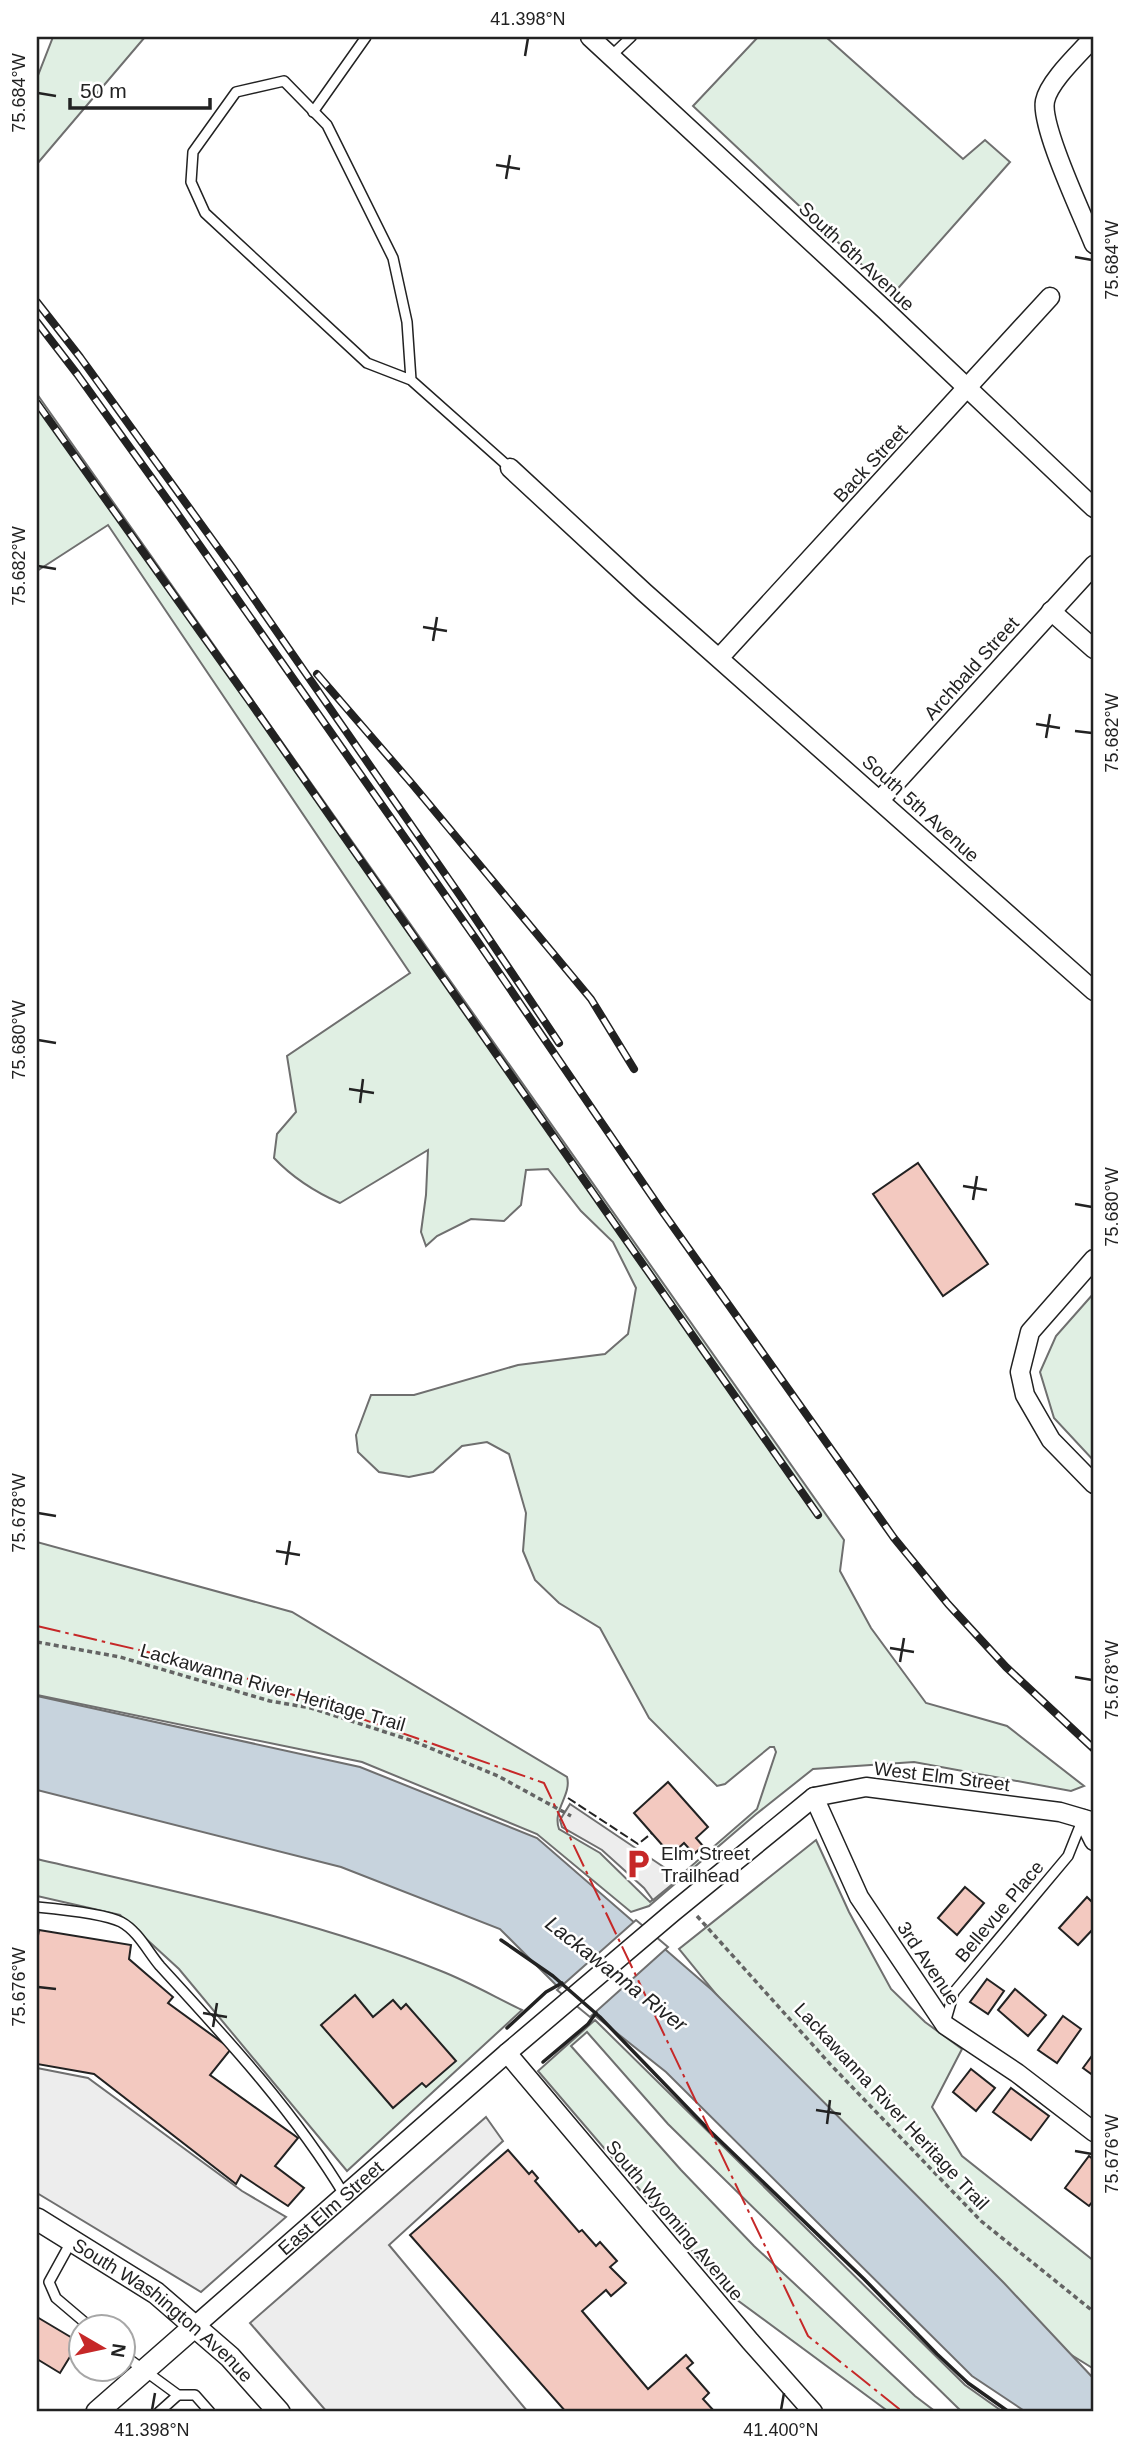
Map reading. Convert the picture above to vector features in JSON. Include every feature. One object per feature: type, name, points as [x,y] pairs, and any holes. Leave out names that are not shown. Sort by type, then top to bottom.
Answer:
[{"type":"street","name":"South 6th Avenue","points":[[590,37],[1094,508]]},
{"type":"street","points":[[1094,37],[1051,86],[1044,102],[1047,128],[1094,244]]},
{"type":"street","name":"Back Street","points":[[720,657],[1050,297]]},
{"type":"street","name":"South 5th Avenue","points":[[510,468],[645,593],[1094,991]]},
{"type":"street","name":"Archbald Street","points":[[880,800],[1094,565]]},
{"type":"street","points":[[1051,611],[1094,649]]},
{"type":"street","points":[[1094,1259],[1030,1332],[1020,1372],[1025,1395],[1051,1440],[1094,1483]]},
{"type":"street","name":"West Elm Street","points":[[565,2004],[814,1797],[866,1787],[1046,1810],[1088,1821]]},
{"type":"street","name":"3rd Avenue","points":[[814,1797],[859,1897],[945,2025],[1017,2073],[1094,2132]]},
{"type":"street","points":[[1088,1821],[1094,1841]]},
{"type":"street","name":"East Elm Street","points":[[97,2412],[565,2004]]},
{"type":"street","name":"South Wyoming Avenue","points":[[507,2053],[813,2412]]},
{"type":"street","name":"South Washington Avenue","points":[[37,2219],[156,2293],[230,2357],[279,2412]]},
{"type":"lane","points":[[313,112],[366,37]]},
{"type":"lane","points":[[611,56],[631,37]]},
{"type":"lane","points":[[411,380],[407,322],[393,258],[327,125],[284,81],[236,92],[193,152],[191,183],[205,214],[367,363],[411,380],[510,468]]},
{"type":"lane","name":"Bellevue Place","points":[[945,2025],[954,1992],[1068,1856],[1088,1821]]},
{"type":"lane","points":[[37,1907],[121,1922],[134,1933],[279,2101],[319,2152],[345,2196]]},
{"type":"lane","points":[[72,2240],[49,2282],[56,2298],[72,2312]]},
{"type":"lane","points":[[136,2365],[178,2395],[195,2395],[210,2412]]},
{"type":"lane","points":[[159,2412],[178,2395]]},
{"type":"path","name":"Lackawanna River Heritage Trail","points":[[37,1642],[120,1657],[270,1701],[311,1708],[413,1741],[498,1776],[571,1816]]},
{"type":"path","name":"Lackawanna River Heritage Trail","points":[[679,1908],[981,2221],[1094,2312]]},
{"type":"green space","points":[[53,37],[145,37],[37,164],[37,78]]},
{"type":"green space","points":[[758,37],[826,37],[963,159],[985,140],[1010,162],[893,294],[693,106]]},
{"type":"green space","points":[[37,394],[844,1540],[840,1571],[871,1628],[926,1703],[1007,1726],[1084,1786],[1071,1791],[914,1762],[813,1769],[649,1906],[631,1912],[537,1834],[362,1762],[37,1695],[37,1542],[292,1612],[567,1777],[567,1790],[558,1815],[559,1829],[600,1853],[650,1902],[757,1809],[776,1752],[774,1747],[770,1747],[725,1784],[717,1786],[649,1718],[600,1628],[559,1603],[535,1580],[523,1551],[526,1513],[509,1454],[487,1442],[462,1446],[433,1472],[409,1477],[379,1472],[358,1452],[356,1435],[371,1395],[414,1395],[518,1365],[605,1354],[628,1334],[636,1288],[613,1242],[581,1211],[548,1169],[526,1170],[521,1205],[504,1221],[471,1219],[437,1236],[426,1246],[421,1232],[428,1150],[340,1203],[305,1184],[274,1158],[277,1134],[296,1112],[287,1056],[410,973],[108,525],[37,571]]},
{"type":"green space","points":[[1094,1293],[1094,1461],[1054,1418],[1040,1372],[1056,1336]]},
{"type":"green space","points":[[816,1840],[849,1912],[891,1989],[925,2022],[962,2049],[932,2107],[962,2156],[1094,2261],[1094,2369],[1065,2351],[783,2076],[679,1949]]},
{"type":"green space","points":[[37,1859],[190,1895],[342,1936],[441,1971],[522,2010],[347,2171],[179,1969],[120,1915],[37,1896]]},
{"type":"green space","points":[[595,2020],[965,2385],[1003,2412],[961,2411],[668,2124],[587,2032],[571,2046],[681,2170],[754,2246],[915,2396],[936,2412],[889,2412],[729,2294],[538,2071]]},
{"type":"shaded area","name":"Elm Street Trailhead","points":[[570,1804],[680,1878],[653,1900],[644,1888],[602,1850],[562,1827],[560,1820]]},
{"type":"shaded area","points":[[37,2068],[88,2078],[242,2191],[286,2217],[201,2292],[37,2193]]},
{"type":"shaded area","points":[[486,2117],[503,2141],[389,2245],[528,2412],[327,2412],[250,2323]]},
{"type":"water","name":"Lackawanna River","points":[[37,1696],[360,1767],[537,1838],[712,1990],[1004,2283],[1094,2379],[1094,2412],[1026,2412],[972,2376],[666,2072],[555,1984],[500,1929],[341,1867],[37,1790]]},
{"type":"pier","points":[[636,1920],[668,1947],[590,2017],[557,1990]]},
{"type":"building","points":[[918,1163],[988,1264],[943,1296],[873,1194]]},
{"type":"building","points":[[668,1782],[708,1827],[696,1838],[703,1846],[694,1854],[684,1843],[671,1855],[634,1813]]},
{"type":"building","points":[[965,1887],[984,1903],[957,1935],[938,1918]]},
{"type":"building","points":[[1087,1897],[1094,1904],[1094,1928],[1078,1945],[1059,1928]]},
{"type":"building","points":[[39,1930],[131,1945],[129,1959],[173,1997],[168,2003],[231,2049],[210,2075],[298,2138],[275,2166],[304,2188],[288,2206],[241,2175],[236,2184],[94,2074],[37,2064]]},
{"type":"building","points":[[987,1979],[1004,1991],[988,2014],[970,2002]]},
{"type":"building","points":[[1015,1989],[1046,2015],[1028,2036],[998,2010]]},
{"type":"building","points":[[355,1995],[373,2017],[393,2000],[401,2009],[406,2004],[456,2061],[426,2087],[422,2083],[393,2108],[321,2025]]},
{"type":"building","points":[[1063,2016],[1081,2029],[1057,2063],[1038,2050]]},
{"type":"building","points":[[1094,2053],[1094,2076],[1083,2068]]},
{"type":"building","points":[[971,2069],[995,2088],[976,2111],[953,2092]]},
{"type":"building","points":[[1011,2088],[1049,2116],[1031,2140],[993,2112]]},
{"type":"building","points":[[508,2150],[529,2174],[532,2171],[538,2178],[535,2181],[579,2232],[582,2230],[596,2246],[600,2242],[617,2261],[610,2267],[626,2283],[611,2296],[606,2290],[582,2311],[648,2389],[686,2355],[693,2363],[687,2368],[709,2393],[703,2399],[715,2412],[566,2412],[410,2235]]},
{"type":"building","points":[[1089,2156],[1094,2160],[1094,2200],[1089,2206],[1065,2188]]},
{"type":"building","points":[[37,2317],[66,2334],[66,2363],[60,2373],[37,2359]]},
{"type":"railway","points":[[37,302],[232,567],[559,1043]]},
{"type":"railway","points":[[37,322],[177,513],[478,942],[662,1211],[894,1538],[948,1604],[1006,1667],[1094,1749]]},
{"type":"railway","points":[[37,403],[255,709],[818,1515]]},
{"type":"railway","points":[[317,674],[591,999],[634,1069]]},
{"type":"fence","points":[[568,1798],[638,1844],[652,1833]]},
{"type":"wall","points":[[501,1940],[553,1976],[600,2017],[711,2132],[864,2279],[937,2354],[968,2383],[1009,2412]]},
{"type":"wall","points":[[507,2028],[546,1992],[562,1983]]},
{"type":"wall","points":[[543,2062],[588,2024],[596,2013]]},
{"type":"power","points":[[37,1626],[220,1669],[544,1783],[808,2336],[903,2412]]},
{"type":"place","name":"Elm Street Trailhead","points":[[638,1864]]}]
